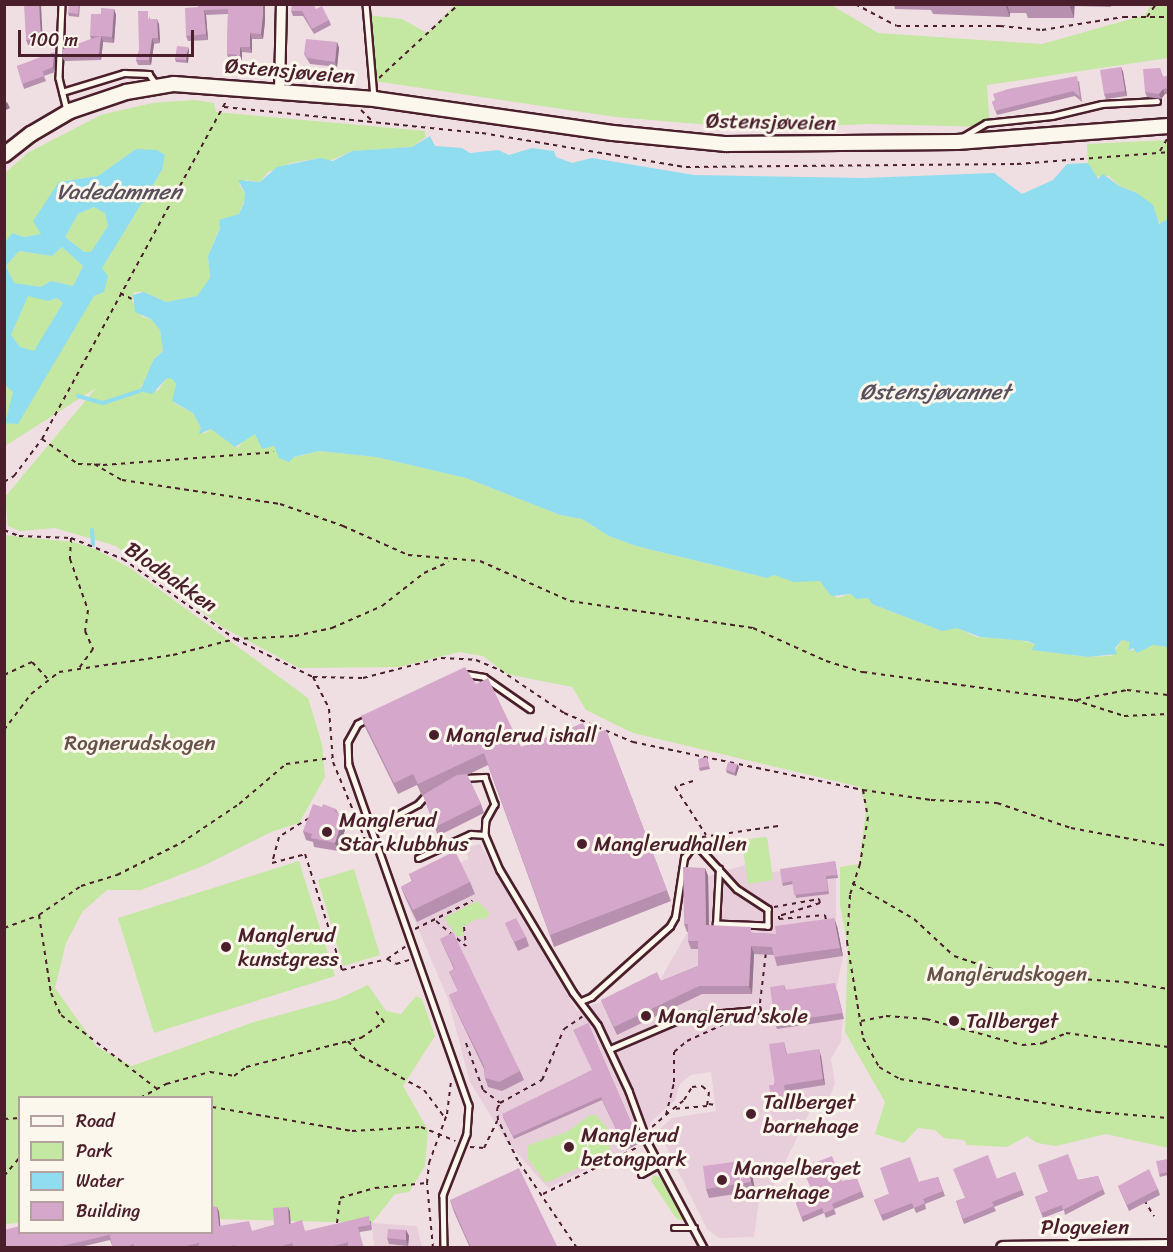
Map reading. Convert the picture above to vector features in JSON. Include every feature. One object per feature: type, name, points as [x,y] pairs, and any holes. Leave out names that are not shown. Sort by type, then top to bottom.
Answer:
[{"type":"main road","name":"Østensjøveien","points":[[4,155],[31,134],[68,113],[108,97],[158,86],[195,84],[374,99],[706,142],[837,145],[957,142],[1168,126]]},
{"type":"street","points":[[279,90],[281,4]]},
{"type":"street","name":"Plogveien","points":[[1003,1248],[1168,1246]]},
{"type":"lane","points":[[62,4],[59,78],[68,113]]},
{"type":"lane","name":"Østensjøveien","points":[[366,4],[374,99]]},
{"type":"lane","points":[[62,92],[100,78],[136,72],[152,76],[158,86]]},
{"type":"lane","points":[[957,142],[986,123],[1052,116],[1102,104],[1157,101]]},
{"type":"lane","points":[[459,677],[469,673],[484,676],[530,709]]},
{"type":"lane","points":[[378,715],[358,724],[348,742],[349,765],[469,1105],[467,1134],[443,1195],[444,1248]]},
{"type":"lane","points":[[459,780],[485,777],[495,804],[486,820],[485,835],[511,892],[589,1012],[610,1049],[648,1143],[704,1248]]},
{"type":"lane","points":[[371,829],[418,804],[434,791]]},
{"type":"lane","points":[[418,858],[471,834],[485,835]]},
{"type":"lane","points":[[581,1001],[591,997],[670,926],[675,916],[684,858],[695,843],[719,869],[737,889],[768,909],[768,926],[716,924],[719,869]]},
{"type":"lane","points":[[610,1049],[687,1016],[757,1010]]},
{"type":"lane","points":[[641,1174],[658,1164]]},
{"type":"lane","points":[[674,1228],[695,1228]]},
{"type":"path","points":[[374,81],[459,4]]},
{"type":"path","points":[[855,4],[897,26],[1000,26],[1042,30],[1096,20],[1168,17]]},
{"type":"path","points":[[1147,17],[1156,4]]},
{"type":"path","points":[[4,482],[14,476],[42,439],[224,107],[357,120],[359,108],[372,121]]},
{"type":"path","points":[[1160,151],[1162,141],[1168,138]]},
{"type":"path","points":[[120,293],[132,300]]},
{"type":"path","points":[[42,439],[78,464],[274,452]]},
{"type":"path","points":[[93,464],[123,480],[280,504],[343,526],[408,555],[451,561],[480,561],[570,601],[753,628],[826,661],[863,672],[1074,700],[1124,716],[1168,714]]},
{"type":"path","name":"Blodbakken","points":[[4,530],[19,536],[71,538],[123,559],[235,639],[313,677]]},
{"type":"path","points":[[71,538],[70,559],[88,610],[85,631],[93,649],[79,669]]},
{"type":"path","points":[[4,730],[48,679],[59,672],[173,655],[235,639],[295,636],[332,628],[382,606],[424,573],[451,561]]},
{"type":"path","points":[[369,849],[332,758],[329,709],[313,677],[363,678],[441,658],[468,658],[500,670],[564,713],[633,742],[863,790],[931,800],[997,803],[1060,825],[1168,846]]},
{"type":"path","points":[[4,675],[32,662],[48,679]]},
{"type":"path","points":[[1074,700],[1127,690],[1168,695]]},
{"type":"path","points":[[4,928],[39,915],[81,886],[117,875],[181,843],[239,804],[286,764],[332,758]]},
{"type":"path","points":[[693,782],[675,787],[706,835]]},
{"type":"path","points":[[863,790],[868,817],[861,864],[852,883],[847,942],[863,1038],[879,1067],[900,1079],[1088,1111],[1168,1118]]},
{"type":"path","points":[[310,818],[279,837],[272,863],[305,854],[342,970],[387,959],[413,944]]},
{"type":"path","points":[[695,843],[706,835],[778,826]]},
{"type":"path","points":[[852,883],[914,919],[954,956],[1007,975],[1125,982],[1168,989]]},
{"type":"path","points":[[768,909],[819,899],[820,903],[779,916],[779,920],[825,915],[826,920],[815,923]]},
{"type":"path","points":[[415,929],[472,901]]},
{"type":"path","points":[[39,915],[51,993],[61,1015],[157,1089]]},
{"type":"path","points":[[435,921],[466,946],[464,927]]},
{"type":"path","points":[[757,1010],[764,989],[767,948],[773,948]]},
{"type":"path","points":[[387,959],[396,964],[417,957]]},
{"type":"path","points":[[144,1096],[157,1089],[210,1072],[234,1076],[246,1066],[361,1038],[384,1022],[375,1010]]},
{"type":"path","points":[[500,1103],[542,1080],[564,1029],[589,1012]]},
{"type":"path","points":[[861,1021],[886,1016],[926,1019],[1022,1045],[1043,1043],[1066,1033],[1168,1047]]},
{"type":"path","points":[[666,1115],[674,1083],[674,1052],[687,1041],[737,1018]]},
{"type":"path","points":[[348,1041],[361,1056],[424,1090],[446,1119]]},
{"type":"path","points":[[466,1043],[483,1090],[500,1103]]},
{"type":"path","points":[[433,1248],[426,1183],[452,1092],[450,1072]]},
{"type":"path","points":[[645,1133],[697,1085],[709,1092],[709,1104]]},
{"type":"path","points":[[470,1147],[484,1148],[498,1120],[500,1103]]},
{"type":"path","points":[[673,1109],[698,1109],[709,1104],[715,1105]]},
{"type":"path","points":[[213,1107],[352,1131],[421,1127],[459,1143]]},
{"type":"path","points":[[498,1120],[518,1161],[543,1194],[577,1248]]},
{"type":"path","points":[[543,1194],[648,1143]]},
{"type":"path","points":[[4,1176],[18,1159]]},
{"type":"path","points":[[337,1223],[340,1198],[375,1188],[426,1183]]},
{"type":"path","points":[[1144,1200],[1154,1216]]},
{"type":"shaded area","name":"Manglerud skole","points":[[767,837],[772,872],[836,864],[836,926],[843,956],[836,991],[843,1020],[841,1041],[831,1059],[835,1084],[830,1096],[816,1099],[773,1187],[761,1188],[754,1237],[719,1238],[707,1229],[658,1131],[672,1118],[716,1111],[711,1072],[691,1075],[680,1084],[675,1100],[651,1122],[641,1143],[548,1188],[507,1142],[470,1082],[448,999],[402,891],[403,885],[469,859],[464,848],[480,844],[577,1011],[660,980],[687,933],[685,875],[708,876],[745,865],[742,840]]},
{"type":"shaded area","points":[[372,1223],[417,1226],[422,1247],[374,1247]]},
{"type":"green space","points":[[830,4],[878,33],[1042,44],[1145,15],[1151,5],[1168,5],[1168,58],[987,85],[990,127],[869,124],[756,129],[616,117],[374,81],[367,15],[402,19],[427,33],[455,5]]},
{"type":"green space","name":"Manglerudskogen","points":[[194,100],[214,103],[216,112],[425,131],[426,137],[412,147],[352,151],[327,162],[320,158],[291,163],[268,172],[260,182],[246,180],[239,184],[246,196],[239,214],[221,224],[208,256],[210,279],[198,296],[166,302],[144,292],[134,292],[132,301],[142,317],[151,319],[160,330],[163,351],[154,359],[147,382],[140,386],[158,391],[167,377],[172,379],[176,384],[174,403],[193,413],[204,434],[211,429],[238,448],[246,437],[257,434],[260,446],[274,446],[284,460],[319,451],[376,457],[466,478],[560,515],[582,519],[609,536],[636,546],[767,578],[774,575],[794,581],[820,581],[837,598],[851,594],[860,599],[868,598],[872,604],[942,631],[956,627],[976,637],[1020,640],[1035,644],[1036,649],[1042,651],[1086,657],[1111,656],[1122,640],[1130,642],[1128,651],[1153,645],[1168,647],[1168,1148],[1106,1134],[1056,1146],[1037,1143],[1027,1136],[1007,1147],[967,1145],[964,1140],[944,1138],[935,1130],[918,1128],[904,1143],[875,1134],[885,1102],[845,1032],[848,947],[840,905],[840,867],[859,864],[866,810],[860,787],[633,733],[586,710],[572,687],[507,674],[483,656],[459,652],[399,667],[299,668],[222,627],[116,546],[55,528],[20,531],[8,526],[5,497],[96,388],[5,446],[5,385],[13,392],[94,296],[104,292],[101,268],[162,170],[136,149],[98,176],[59,182],[41,234],[24,237],[12,233],[5,242],[5,173],[29,152],[101,115],[152,103]]},
{"type":"green space","points":[[1168,140],[1168,219],[1161,224],[1137,193],[1119,186],[1109,176],[1095,177],[1088,163],[1087,144]]},
{"type":"green space","points":[[94,207],[106,213],[108,226],[91,253],[84,252],[65,237],[78,214]]},
{"type":"green space","points":[[62,247],[83,266],[73,286],[51,281],[41,287],[14,284],[6,266],[19,251],[52,256]]},
{"type":"green space","points":[[28,295],[48,301],[57,298],[63,303],[34,352],[20,347],[11,335]]},
{"type":"green space","name":"Rognerudskogen","points":[[4,535],[73,542],[95,549],[130,568],[308,698],[322,744],[325,777],[299,823],[271,832],[203,866],[141,890],[107,890],[83,911],[66,943],[55,988],[97,1047],[132,1066],[254,1022],[338,999],[368,985],[386,1011],[401,1014],[416,996],[422,999],[435,1036],[403,1086],[428,1130],[425,1166],[409,1192],[395,1194],[372,1223],[213,1219],[213,1096],[18,1096],[18,1223],[5,1224]]},
{"type":"green space","points":[[767,837],[773,880],[748,884],[742,840]]},
{"type":"green space","name":"Manglerud kunstgress","points":[[299,861],[335,976],[154,1033],[118,918]]},
{"type":"green space","points":[[354,869],[380,955],[343,966],[318,880]]},
{"type":"green space","points":[[477,901],[490,913],[486,919],[476,919],[463,927],[464,936],[457,936],[444,918]]},
{"type":"green space","name":"Manglerud betongpark","points":[[590,1115],[596,1115],[608,1129],[610,1150],[603,1156],[546,1183],[528,1159],[528,1145],[567,1132]]},
{"type":"green space","points":[[654,1175],[661,1178],[687,1221],[677,1219],[651,1181]]},
{"type":"water","name":"Østensjøvannet","points":[[430,136],[435,146],[462,148],[470,153],[498,150],[509,155],[532,148],[554,151],[556,157],[572,163],[592,158],[694,175],[863,178],[994,173],[1022,194],[1053,180],[1067,164],[1088,163],[1098,179],[1103,174],[1119,186],[1137,193],[1153,205],[1159,224],[1168,219],[1168,647],[1153,645],[1137,653],[1133,648],[1128,651],[1130,642],[1122,640],[1115,648],[1117,654],[1088,657],[1032,650],[1035,644],[1027,641],[980,637],[957,628],[942,631],[872,604],[868,598],[856,599],[851,594],[831,596],[820,581],[794,582],[774,575],[767,578],[636,546],[609,536],[582,519],[560,515],[466,478],[376,457],[319,451],[294,457],[289,462],[279,458],[274,446],[262,449],[255,434],[235,447],[211,429],[199,434],[201,428],[193,413],[172,401],[176,384],[172,379],[167,378],[152,394],[140,391],[154,359],[163,351],[160,330],[151,319],[135,312],[133,295],[144,292],[166,302],[197,296],[210,278],[208,256],[220,228],[219,220],[239,214],[244,203],[245,193],[238,180],[260,182],[277,167],[320,158],[333,161],[352,151],[412,147]]},
{"type":"water","name":"Vadedammen","points":[[136,149],[157,150],[165,155],[162,170],[102,268],[108,276],[104,292],[94,296],[18,424],[5,423],[13,392],[5,385],[5,242],[12,233],[24,237],[41,234],[33,221],[59,182],[98,176]],"holes":[[[94,207],[105,213],[108,226],[91,252],[84,252],[65,237],[78,214]],[[62,247],[83,266],[73,286],[51,281],[41,287],[14,283],[6,266],[19,251],[52,256]],[[28,296],[48,301],[57,298],[63,303],[34,351],[20,347],[11,335]]]},
{"type":"building","points":[[24,4],[39,4],[41,39],[26,40]]},
{"type":"building","points":[[69,4],[79,4],[78,14],[68,13]]},
{"type":"building","points":[[198,4],[263,4],[261,34],[250,33],[250,47],[240,47],[240,55],[227,54],[228,9],[204,10],[206,34],[186,36],[185,8],[198,7]]},
{"type":"building","points":[[292,4],[313,4],[316,9],[322,6],[329,20],[312,29],[302,11],[291,11]]},
{"type":"building","points":[[101,8],[114,9],[112,37],[101,36],[99,54],[62,55],[62,49],[100,36],[90,36],[91,14],[101,14]]},
{"type":"building","points":[[138,11],[148,11],[148,19],[157,19],[158,38],[152,38],[149,60],[136,60],[139,50]]},
{"type":"building","points":[[306,39],[337,42],[335,62],[308,58],[304,54]]},
{"type":"building","points":[[177,46],[188,47],[186,60],[175,59]]},
{"type":"building","points":[[54,52],[53,67],[43,71],[44,76],[22,84],[17,66]]},
{"type":"building","points":[[1121,67],[1125,91],[1104,94],[1100,70]]},
{"type":"building","points":[[1160,68],[1162,77],[1168,76],[1168,88],[1163,89],[1159,94],[1145,92],[1143,69]]},
{"type":"building","points":[[1077,76],[1080,97],[1073,91],[995,111],[992,102],[995,100],[993,94]]},
{"type":"building","points":[[465,667],[476,684],[488,678],[521,747],[583,723],[588,736],[606,730],[667,890],[550,935],[484,753],[418,784],[413,774],[394,783],[361,716]]},
{"type":"building","points":[[707,757],[709,766],[699,768],[698,759]]},
{"type":"building","points":[[728,762],[737,764],[735,773],[726,770]]},
{"type":"building","points":[[467,774],[481,804],[435,827],[423,795],[457,775]]},
{"type":"building","name":"Manglerud Star klubbhus","points":[[313,804],[322,807],[323,804],[344,815],[335,843],[311,838],[312,834],[303,831]]},
{"type":"building","points":[[455,851],[470,882],[413,910],[401,887],[413,881],[409,874]]},
{"type":"building","points":[[835,861],[837,875],[826,876],[828,891],[794,895],[792,881],[782,883],[780,869]]},
{"type":"building","points":[[683,867],[705,868],[706,925],[751,927],[751,933],[776,934],[775,926],[834,918],[840,948],[774,957],[772,947],[751,946],[749,986],[699,986],[614,1027],[601,1000],[657,972],[661,981],[698,966],[698,941],[688,941],[688,924],[684,924]]},
{"type":"building","points":[[516,918],[526,937],[514,942],[505,923]]},
{"type":"building","points":[[453,932],[520,1071],[499,1082],[485,1078],[484,1066],[449,995],[458,991],[449,972],[455,969],[440,939]]},
{"type":"building","points":[[835,983],[842,1013],[775,1023],[770,987],[784,985],[785,990]]},
{"type":"building","points":[[588,1023],[639,1141],[625,1147],[601,1097],[513,1136],[502,1114],[592,1070],[573,1030]]},
{"type":"building","points":[[784,1042],[786,1054],[819,1049],[823,1079],[784,1085],[786,1096],[771,1098],[769,1085],[775,1085],[769,1044]]},
{"type":"building","points":[[1068,1154],[1078,1180],[1098,1176],[1103,1189],[1063,1210],[1062,1205],[1041,1213],[1035,1197],[1048,1192],[1038,1165]]},
{"type":"building","points":[[988,1155],[997,1179],[1015,1172],[1022,1190],[992,1202],[994,1206],[963,1219],[956,1201],[965,1198],[953,1169]]},
{"type":"building","points":[[832,1156],[842,1181],[857,1179],[862,1191],[832,1204],[834,1209],[824,1213],[822,1208],[801,1217],[796,1203],[813,1193],[802,1168]]},
{"type":"building","points":[[910,1157],[919,1182],[938,1177],[943,1191],[923,1199],[925,1203],[914,1208],[912,1203],[881,1215],[874,1200],[889,1194],[880,1168]]},
{"type":"building","points":[[1168,1159],[1168,1172],[1159,1174],[1156,1161]]},
{"type":"building","points":[[748,1160],[751,1182],[706,1189],[703,1166]]},
{"type":"building","points":[[519,1168],[558,1248],[471,1248],[450,1200]]},
{"type":"building","points":[[1149,1169],[1158,1189],[1127,1205],[1118,1186]]},
{"type":"building","points":[[213,1206],[217,1207],[219,1226],[249,1221],[252,1231],[274,1225],[273,1208],[288,1207],[289,1224],[302,1220],[305,1231],[369,1216],[370,1225],[358,1227],[364,1248],[348,1248],[348,1242],[327,1248],[298,1248],[298,1246],[294,1248],[292,1243],[275,1248],[235,1248],[235,1245],[224,1248],[199,1248],[199,1243],[178,1248],[134,1248],[134,1244],[123,1248],[113,1248],[109,1234],[213,1234]]},
{"type":"building","points":[[18,1226],[18,1234],[109,1235],[53,1248],[6,1248],[4,1230]]},
{"type":"building","points":[[388,1229],[406,1230],[406,1240],[387,1238]]},
{"type":"waterway","points":[[78,396],[103,403],[140,391]]},
{"type":"waterway","points":[[92,530],[93,545]]},
{"type":"place","name":"Manglerud ishall","points":[[434,735]]},
{"type":"place","name":"Manglerud Star klubbhus","points":[[327,832]]},
{"type":"place","name":"Manglerudhallen","points":[[582,844]]},
{"type":"place","name":"Manglerud kunstgress","points":[[226,947]]},
{"type":"place","name":"Manglerud skole","points":[[646,1016]]},
{"type":"place","name":"Tallberget","points":[[954,1021]]},
{"type":"place","name":"Tallberget barnehage","points":[[751,1114]]},
{"type":"place","name":"Manglerud betongpark","points":[[569,1147]]},
{"type":"place","name":"Mangelberget barnehage","points":[[722,1180]]}]
